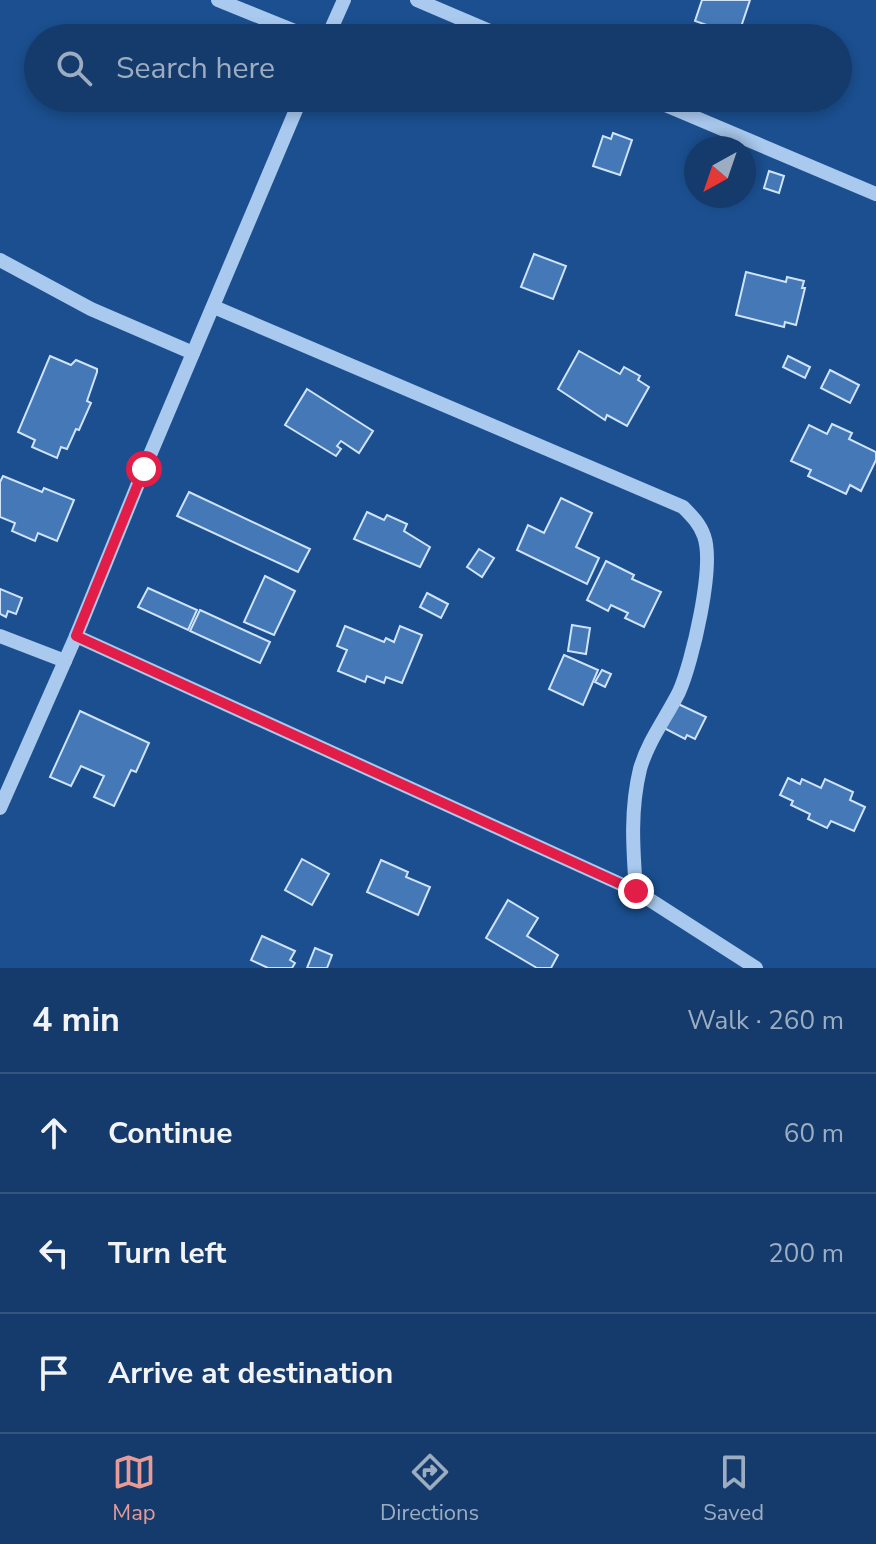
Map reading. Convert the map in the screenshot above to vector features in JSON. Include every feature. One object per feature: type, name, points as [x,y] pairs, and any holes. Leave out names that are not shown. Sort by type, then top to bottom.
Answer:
[{"type":"street","points":[[218,0],[277,24]]},
{"type":"street","points":[[333,24],[344,0]]},
{"type":"street","points":[[417,0],[473,24]]},
{"type":"street","points":[[0,808],[76,636],[295,112]]},
{"type":"street","points":[[682,112],[876,194]]},
{"type":"street","points":[[0,260],[91,309],[193,353]]},
{"type":"street","points":[[214,307],[683,507],[697,522],[705,538],[709,560],[687,673],[658,726],[641,766],[632,814],[636,891]]},
{"type":"street","points":[[0,636],[65,661]]},
{"type":"street","points":[[76,636],[636,891],[756,968]]},
{"type":"building","points":[[702,0],[750,0],[742,24],[704,24],[695,21]]},
{"type":"building","points":[[613,133],[632,140],[620,175],[593,166],[603,136],[611,139]]},
{"type":"building","points":[[769,171],[784,176],[779,193],[764,188]]},
{"type":"building","points":[[534,254],[566,266],[553,299],[521,287]]},
{"type":"building","points":[[746,272],[786,282],[787,277],[804,281],[796,325],[785,322],[784,327],[736,315]]},
{"type":"building","points":[[579,351],[620,374],[624,367],[640,376],[638,380],[649,387],[627,426],[607,415],[605,420],[558,389]]},
{"type":"building","points":[[50,356],[71,365],[76,360],[97,369],[87,401],[91,403],[79,430],[76,429],[67,449],[61,447],[57,458],[32,447],[35,440],[18,432]]},
{"type":"building","points":[[788,356],[810,367],[805,378],[783,367]]},
{"type":"building","points":[[830,370],[859,385],[850,403],[821,388]]},
{"type":"building","points":[[307,389],[373,431],[359,453],[341,441],[337,446],[341,449],[336,456],[285,425]]},
{"type":"building","points":[[832,424],[852,433],[849,439],[876,452],[876,460],[861,491],[850,485],[846,494],[808,476],[811,470],[791,461],[809,425],[827,434]]},
{"type":"building","points":[[3,476],[42,492],[44,488],[74,500],[57,541],[38,533],[35,541],[12,531],[15,523],[0,517],[0,482]]},
{"type":"building","points":[[189,492],[310,549],[298,572],[177,516]]},
{"type":"building","points":[[561,498],[592,513],[576,547],[599,558],[587,584],[517,550],[528,525],[544,533]]},
{"type":"building","points":[[367,512],[384,520],[387,515],[407,524],[404,531],[430,547],[420,567],[354,539]]},
{"type":"building","points":[[479,549],[494,558],[482,577],[467,567]]},
{"type":"building","points":[[606,561],[634,575],[632,579],[661,592],[644,627],[625,618],[628,613],[611,605],[608,611],[587,600]]},
{"type":"building","points":[[265,576],[295,591],[274,635],[244,622]]},
{"type":"building","points":[[148,588],[197,610],[188,630],[138,607]]},
{"type":"building","points":[[0,589],[22,598],[16,614],[8,611],[6,617],[0,614]]},
{"type":"building","points":[[427,593],[448,604],[441,618],[420,607]]},
{"type":"building","points":[[200,610],[270,642],[260,663],[190,631]]},
{"type":"building","points":[[572,625],[590,628],[586,654],[568,651]]},
{"type":"building","points":[[345,626],[384,642],[386,638],[394,642],[400,626],[422,635],[402,683],[386,677],[384,683],[367,676],[365,682],[338,671],[347,650],[337,646]]},
{"type":"building","points":[[564,655],[598,670],[583,705],[549,689]]},
{"type":"building","points":[[602,670],[611,674],[605,687],[595,682]]},
{"type":"building","points":[[674,702],[706,717],[695,739],[687,735],[685,739],[662,727]]},
{"type":"building","points":[[80,711],[149,743],[136,772],[131,770],[114,806],[94,797],[104,776],[81,766],[71,786],[50,777]]},
{"type":"building","points":[[788,778],[800,784],[802,779],[821,788],[825,779],[853,792],[850,800],[865,807],[854,831],[831,821],[827,828],[808,819],[810,814],[791,805],[793,801],[780,795]]},
{"type":"building","points":[[302,859],[329,874],[312,905],[285,890]]},
{"type":"building","points":[[381,860],[408,872],[406,877],[430,887],[418,915],[367,892]]},
{"type":"building","points":[[508,900],[538,918],[527,936],[558,955],[551,968],[537,968],[486,938]]},
{"type":"building","points":[[262,936],[295,951],[290,960],[295,963],[292,968],[268,968],[251,960]]},
{"type":"building","points":[[315,948],[332,955],[327,968],[307,968]]},
{"type":"route","points":[[144,469],[76,636],[636,891]]}]
